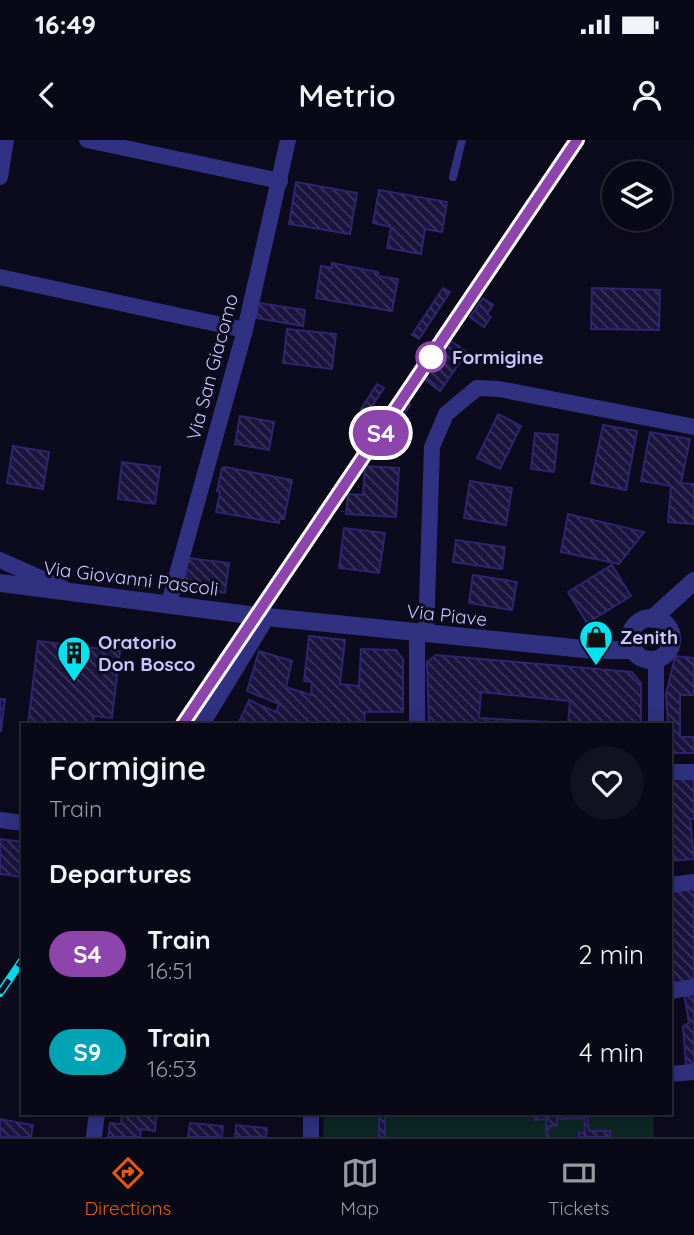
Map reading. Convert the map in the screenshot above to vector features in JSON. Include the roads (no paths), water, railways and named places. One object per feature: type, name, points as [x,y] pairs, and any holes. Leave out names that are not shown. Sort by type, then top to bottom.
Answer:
[{"type":"street","points":[[0,177],[6,140]]},
{"type":"street","points":[[87,140],[280,181]]},
{"type":"street","name":"Via San Giacomo","points":[[169,603],[245,330],[288,140]]},
{"type":"street","points":[[0,277],[245,330]]},
{"type":"street","points":[[417,723],[432,447],[446,414],[477,388],[489,388],[694,427]]},
{"type":"street","points":[[0,560],[68,591]]},
{"type":"street","name":"Via Giovanni Pascoli","points":[[0,583],[262,617]]},
{"type":"street","points":[[652,619],[692,583]]},
{"type":"street","points":[[656,723],[656,659],[669,649],[670,632],[692,583]]},
{"type":"street","points":[[203,723],[262,617]]},
{"type":"street","name":"Via Piave","points":[[262,617],[594,650],[634,650],[641,657],[656,659]]},
{"type":"street","points":[[634,650],[630,640],[633,629],[643,620],[663,622],[670,632]]},
{"type":"street","points":[[672,772],[694,772]]},
{"type":"street","points":[[0,820],[21,823]]},
{"type":"street","points":[[672,885],[694,882]]},
{"type":"street","points":[[672,991],[694,987]]},
{"type":"street","points":[[672,1074],[694,1072]]},
{"type":"street","points":[[94,1137],[97,1115]]},
{"type":"street","points":[[311,1115],[311,1137]]},
{"type":"lane","points":[[453,177],[462,140]]},
{"type":"railway","points":[[184,723],[577,140]]},
{"type":"railway","points":[[0,993],[21,962]]},
{"type":"train","name":"S4","points":[[184,723],[577,140]]},
{"type":"place","name":"Formigine","points":[[431,357]]},
{"type":"place","name":"Zenith","points":[[596,667]]},
{"type":"place","name":"Oratorio Don Bosco","points":[[74,683]]}]
